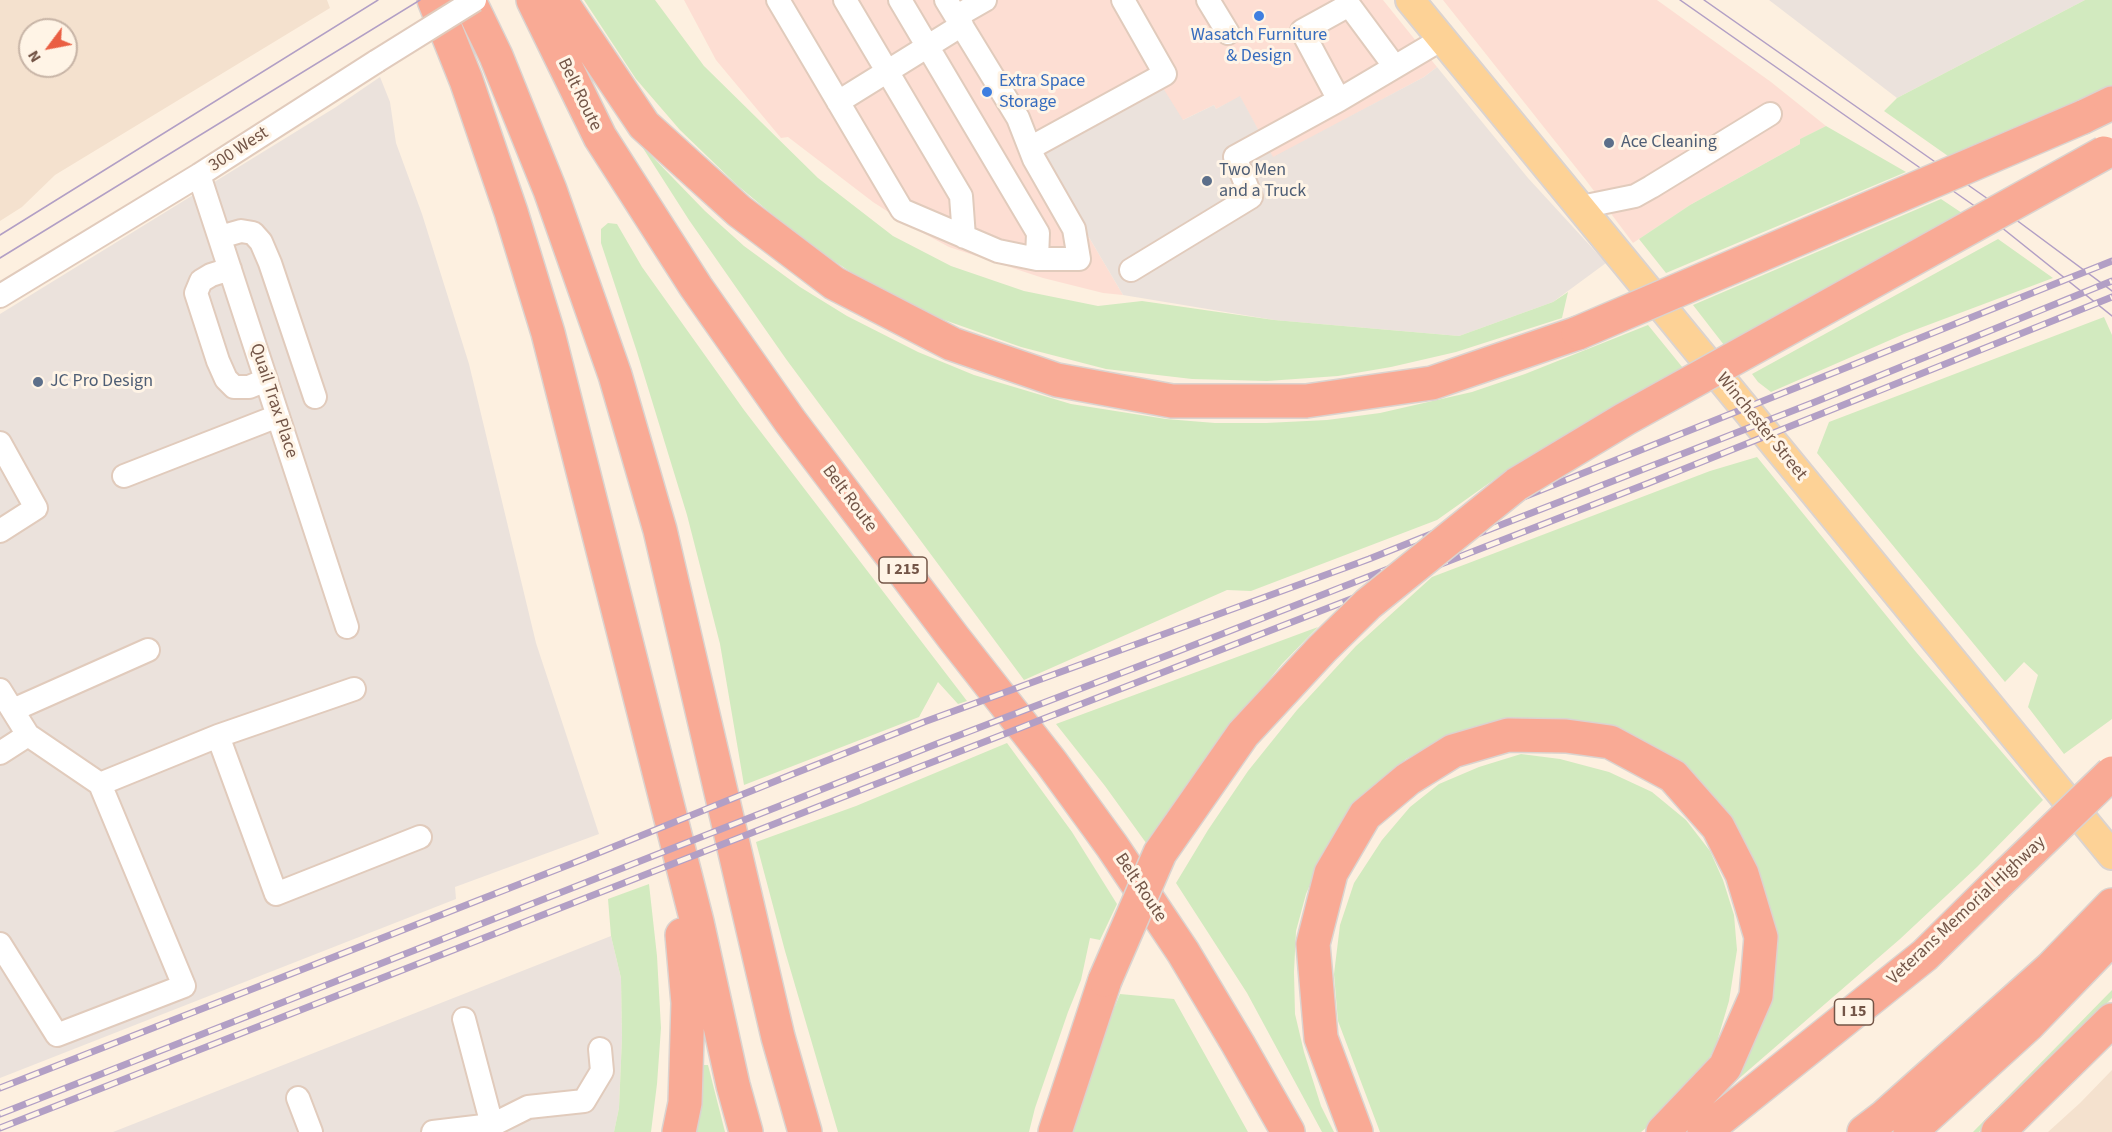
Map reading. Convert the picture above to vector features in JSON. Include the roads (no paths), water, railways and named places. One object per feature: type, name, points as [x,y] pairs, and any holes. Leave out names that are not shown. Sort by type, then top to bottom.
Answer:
[{"type":"highway","points":[[434,0],[466,80],[511,212],[548,333],[697,922],[733,1085],[746,1132]]},
{"type":"highway","points":[[469,0],[496,56],[550,190],[615,375],[660,530],[778,1037],[806,1132]]},
{"type":"highway","name":"Belt Route","points":[[533,0],[600,137],[696,287],[790,421],[1051,762],[1112,846],[1183,952],[1288,1132]]},
{"type":"highway","points":[[560,0],[644,125],[739,211],[834,283],[952,344],[1057,380],[1172,401],[1306,401],[1432,383],[1578,333],[2112,103]]},
{"type":"highway","points":[[1055,1132],[1105,980],[1160,853],[1243,734],[1322,649],[1368,604],[1517,484],[1625,419],[2108,150]]},
{"type":"highway","points":[[637,688],[682,931],[688,1003],[685,1103],[679,1132]]},
{"type":"highway","points":[[1356,1132],[1321,1038],[1313,944],[1331,873],[1365,815],[1408,779],[1452,751],[1508,735],[1566,735],[1610,742],[1673,776],[1718,827],[1742,874],[1761,937],[1756,996],[1725,1067],[1663,1132]]},
{"type":"highway","name":"Veterans Memorial Highway","points":[[1704,1132],[1925,955],[2112,773]]},
{"type":"highway","points":[[1910,1132],[2028,1025],[2061,974],[2112,905]]},
{"type":"highway","points":[[1864,1132],[2061,974],[2112,938]]},
{"type":"highway","points":[[1998,1132],[2112,1020]]},
{"type":"main road","name":"Winchester Street","points":[[1410,0],[2112,855]]},
{"type":"street","name":"300 West","points":[[0,296],[199,175],[475,0]]},
{"type":"street","points":[[778,0],[902,210],[998,251],[1037,259],[1079,259],[1074,229],[1034,159],[1018,118],[955,14]]},
{"type":"street","points":[[845,0],[960,196],[963,237]]},
{"type":"street","points":[[900,0],[1038,233],[1037,259]]},
{"type":"street","points":[[838,102],[927,46],[955,14],[985,0]]},
{"type":"street","points":[[1030,148],[1165,74],[1123,0]]},
{"type":"street","points":[[1208,0],[1228,33]]},
{"type":"street","points":[[1339,100],[1302,32],[1349,5],[1395,67]]},
{"type":"street","points":[[1131,270],[1251,197],[1235,157],[1339,100],[1442,39]]},
{"type":"street","points":[[1581,207],[1635,196],[1770,114]]},
{"type":"street","name":"Quail Trax Place","points":[[199,175],[347,627]]},
{"type":"street","points":[[220,237],[241,231],[253,233],[261,242],[270,262],[315,397]]},
{"type":"street","points":[[230,269],[201,281],[196,293],[214,350],[226,379],[234,387],[249,387],[266,380]]},
{"type":"street","points":[[124,476],[278,416]]},
{"type":"street","points":[[0,443],[36,508],[0,531]]},
{"type":"street","points":[[13,710],[148,650]]},
{"type":"street","points":[[100,784],[218,736],[354,689]]},
{"type":"street","points":[[0,690],[28,735],[100,784],[184,986],[57,1035],[0,944]]},
{"type":"street","points":[[0,753],[28,735]]},
{"type":"street","points":[[218,736],[276,894],[420,837]]},
{"type":"street","points":[[464,1018],[491,1128]]},
{"type":"street","points":[[433,1132],[491,1128],[528,1107],[584,1101],[602,1071],[600,1049]]},
{"type":"street","points":[[298,1098],[311,1132]]},
{"type":"tram line","points":[[0,235],[378,0]]},
{"type":"tram line","points":[[0,258],[420,0]]},
{"type":"tram line","points":[[1680,0],[1976,207],[2112,316]]},
{"type":"tram line","points":[[1704,0],[1988,199],[2112,291]]},
{"type":"railway","points":[[0,1088],[581,860],[924,722],[1369,559],[2112,261]]},
{"type":"railway","points":[[0,1114],[939,743],[1815,402],[2112,281]]},
{"type":"railway","points":[[0,1128],[1649,483],[2112,297]]},
{"type":"place","name":"Wasatch Furniture & Design","points":[[1259,16]]},
{"type":"place","name":"Extra Space Storage","points":[[987,92]]},
{"type":"place","name":"Ace Cleaning","points":[[1609,143]]},
{"type":"place","name":"Two Men and a Truck","points":[[1207,181]]},
{"type":"place","name":"JC Pro Design","points":[[38,382]]}]
